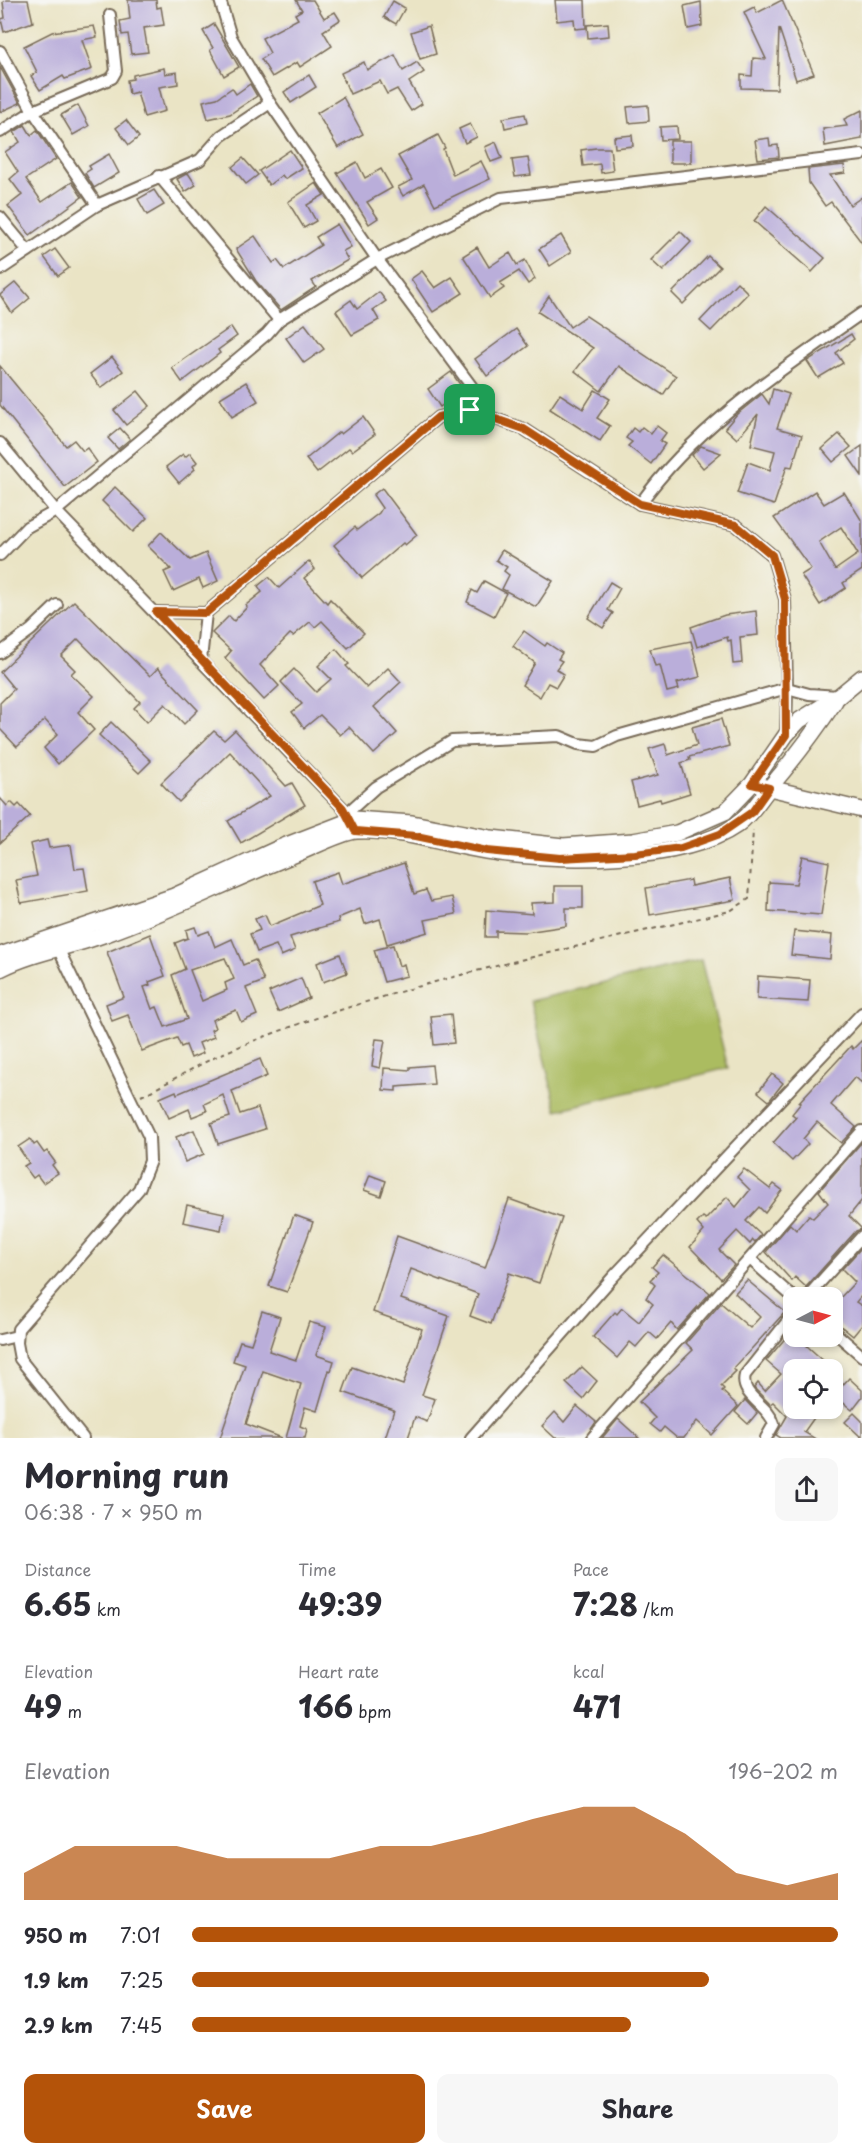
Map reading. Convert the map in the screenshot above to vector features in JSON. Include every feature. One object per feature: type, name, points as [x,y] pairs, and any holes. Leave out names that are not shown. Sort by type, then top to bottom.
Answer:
[{"type":"main road","points":[[0,969],[55,943],[174,896],[279,848],[350,822],[412,823],[491,838],[563,846],[633,841],[677,833],[714,819],[734,804],[800,720],[839,696],[862,677]]},
{"type":"main road","points":[[350,822],[487,851],[560,858],[635,854],[681,848],[720,834],[752,812],[812,736],[839,696]]},
{"type":"main road","points":[[752,784],[862,810]]},
{"type":"main road","points":[[0,956],[55,943]]},
{"type":"street","points":[[220,0],[231,37],[270,103],[377,259],[472,387],[470,410]]},
{"type":"street","points":[[0,132],[33,111],[112,78],[116,71],[110,15]]},
{"type":"street","points":[[0,51],[33,111],[97,205]]},
{"type":"street","points":[[0,270],[97,205],[200,160],[221,136],[270,103]]},
{"type":"street","points":[[0,555],[27,527],[56,511],[267,334],[279,320],[377,259],[501,198],[862,155]]},
{"type":"street","points":[[159,176],[279,320]]},
{"type":"street","points":[[0,217],[28,251]]},
{"type":"street","points":[[640,504],[658,478],[726,414],[797,359],[862,314]]},
{"type":"street","points":[[156,612],[206,613],[438,417],[470,410],[524,429],[640,504],[736,525],[772,555],[785,599],[786,735]]},
{"type":"street","points":[[0,443],[56,511],[156,612],[350,822],[376,787],[452,741],[559,736],[578,744],[596,746],[617,736],[787,687],[809,694],[839,696]]},
{"type":"street","points":[[0,653],[31,630],[57,605]]},
{"type":"street","points":[[201,660],[206,613]]},
{"type":"street","points":[[55,943],[148,1137],[150,1161],[139,1189],[18,1329],[20,1359],[82,1438]]},
{"type":"street","points":[[471,1438],[613,1277],[862,1013]]},
{"type":"street","points":[[592,1438],[862,1131]]},
{"type":"street","points":[[816,1287],[862,1236]]},
{"type":"street","points":[[750,1259],[783,1288]]},
{"type":"street","points":[[766,1438],[774,1424],[771,1415],[744,1389],[743,1382],[745,1375],[783,1327]]},
{"type":"street","points":[[0,1340],[17,1336]]},
{"type":"street","points":[[843,1340],[862,1356]]},
{"type":"path","points":[[131,1101],[225,1053],[320,1019],[448,979],[730,911],[749,899],[752,812]]},
{"type":"green space","points":[[701,960],[728,1068],[557,1110],[530,1001]]},
{"type":"building","points":[[28,0],[33,22],[4,32],[1,19],[5,18],[3,2]]},
{"type":"building","points":[[128,0],[156,0],[157,8],[161,7],[164,25],[144,28],[148,52],[131,54],[128,34],[122,35],[120,21],[130,19]]},
{"type":"building","points":[[296,0],[313,0],[324,18],[335,12],[340,20],[323,31],[332,46],[300,67],[297,62],[272,77],[261,59],[270,53],[262,38],[298,19],[295,14],[302,10]]},
{"type":"building","points":[[555,0],[585,0],[586,28],[575,29],[574,19],[557,21]]},
{"type":"building","points":[[782,0],[814,74],[796,80],[779,28],[777,89],[741,88],[741,75],[752,76],[753,58],[766,59],[744,12],[754,7],[757,13]]},
{"type":"building","points":[[393,1],[405,8],[396,24],[384,17]]},
{"type":"building","points":[[701,2],[702,26],[688,29],[684,6]]},
{"type":"building","points":[[608,23],[609,36],[588,38],[587,25]]},
{"type":"building","points":[[214,24],[239,67],[224,76],[210,50],[213,48],[203,31]]},
{"type":"building","points":[[94,26],[97,37],[82,40],[92,69],[65,79],[63,76],[40,90],[31,76],[37,72],[24,46],[52,32]]},
{"type":"building","points":[[429,26],[436,54],[420,59],[411,32]]},
{"type":"building","points":[[395,55],[403,71],[417,62],[424,72],[409,82],[422,104],[411,111],[397,89],[387,94],[380,81],[350,94],[341,73],[364,62],[367,70]]},
{"type":"building","points":[[0,67],[20,103],[0,112]]},
{"type":"building","points":[[164,68],[165,74],[177,72],[178,84],[159,87],[165,111],[144,117],[137,92],[129,94],[127,80],[133,79],[133,75]]},
{"type":"building","points":[[309,75],[316,87],[291,103],[284,92]]},
{"type":"building","points":[[250,84],[257,96],[230,114],[208,119],[203,101],[217,98],[232,88],[236,94]]},
{"type":"building","points":[[343,97],[363,134],[338,148],[317,113]]},
{"type":"building","points":[[78,105],[89,126],[73,135],[61,115]]},
{"type":"building","points":[[648,105],[649,121],[629,123],[627,107]]},
{"type":"building","points":[[862,110],[862,139],[825,146],[823,129],[847,126],[844,119]]},
{"type":"building","points":[[525,114],[527,123],[505,128],[503,118]]},
{"type":"building","points":[[126,120],[139,137],[129,145],[116,128]]},
{"type":"building","points":[[470,124],[477,137],[465,143],[459,129]]},
{"type":"building","points":[[25,125],[31,135],[37,130],[56,159],[26,179],[42,202],[72,182],[82,197],[30,235],[8,206],[22,195],[10,179],[18,172],[5,152],[20,142],[14,132]]},
{"type":"building","points":[[677,126],[678,139],[661,140],[660,127]]},
{"type":"building","points":[[438,135],[445,148],[443,149],[453,175],[481,161],[490,179],[435,205],[424,184],[403,196],[398,187],[412,180],[398,156]]},
{"type":"building","points":[[632,135],[633,146],[615,148],[614,137]]},
{"type":"building","points":[[769,138],[770,146],[778,145],[779,157],[758,159],[755,140]]},
{"type":"building","points":[[670,141],[691,141],[691,163],[670,163]]},
{"type":"building","points":[[496,142],[502,158],[491,162],[485,147]]},
{"type":"building","points":[[610,148],[613,171],[601,173],[600,164],[583,166],[581,150]]},
{"type":"building","points":[[290,150],[302,168],[285,179],[282,175],[269,185],[259,171]]},
{"type":"building","points":[[109,154],[119,173],[94,188],[85,173],[91,169],[89,166]]},
{"type":"building","points":[[243,158],[258,175],[246,184],[232,167]]},
{"type":"building","points":[[528,158],[531,175],[515,177],[512,160]]},
{"type":"building","points":[[357,162],[365,178],[381,169],[392,188],[367,202],[378,218],[369,224],[337,173]]},
{"type":"building","points":[[844,165],[845,173],[830,175],[850,205],[862,197],[862,243],[831,202],[825,206],[809,183],[808,169]]},
{"type":"building","points":[[188,173],[196,185],[185,192],[177,179]]},
{"type":"building","points":[[316,183],[324,195],[307,205],[316,221],[304,228],[288,202]]},
{"type":"building","points":[[154,190],[164,205],[147,215],[138,199]]},
{"type":"building","points":[[766,206],[825,258],[812,272],[754,221]]},
{"type":"building","points":[[337,224],[351,247],[343,251],[348,260],[312,281],[316,287],[281,310],[256,281],[236,249],[255,236],[273,263],[277,260],[284,269],[321,245],[316,237]]},
{"type":"building","points":[[680,231],[691,242],[663,271],[651,260]]},
{"type":"building","points":[[561,235],[571,252],[550,266],[539,249]]},
{"type":"building","points":[[477,247],[489,267],[510,253],[517,265],[525,260],[535,279],[528,284],[519,271],[500,283],[504,288],[490,298],[463,256]]},
{"type":"building","points":[[55,249],[69,268],[58,276],[44,257]]},
{"type":"building","points":[[708,256],[720,267],[683,304],[672,293]]},
{"type":"building","points":[[422,271],[435,288],[452,277],[463,293],[433,312],[411,279]]},
{"type":"building","points":[[16,282],[30,298],[12,313],[0,295]]},
{"type":"building","points":[[737,282],[748,293],[711,331],[700,321]]},
{"type":"building","points":[[379,292],[386,301],[373,310],[379,320],[352,335],[336,311],[351,300],[357,309]]},
{"type":"building","points":[[549,296],[570,327],[586,316],[676,376],[663,395],[619,366],[601,391],[575,371],[593,348],[538,312]]},
{"type":"building","points":[[305,324],[324,349],[304,363],[286,338]]},
{"type":"building","points":[[231,327],[237,336],[218,350],[220,353],[182,382],[172,368]]},
{"type":"building","points":[[516,329],[528,346],[487,376],[475,359]]},
{"type":"building","points":[[851,334],[854,339],[836,353],[843,363],[818,378],[807,361]]},
{"type":"building","points":[[112,357],[123,371],[101,388],[90,374]]},
{"type":"building","points":[[0,366],[66,446],[74,440],[83,451],[87,448],[97,462],[65,487],[0,405]]},
{"type":"building","points":[[451,372],[464,390],[440,407],[428,389]]},
{"type":"building","points":[[246,382],[258,401],[232,417],[220,398]]},
{"type":"building","points":[[773,389],[789,394],[777,428],[802,435],[792,467],[787,466],[774,505],[737,493],[748,462],[770,470],[775,451],[751,445],[758,414],[737,439],[725,428],[737,414],[762,394],[769,404]]},
{"type":"building","points":[[595,390],[610,399],[597,418],[610,426],[600,441],[550,409],[560,394],[583,409]]},
{"type":"building","points":[[138,391],[150,406],[126,425],[114,410]]},
{"type":"building","points":[[363,417],[375,434],[352,451],[349,448],[317,473],[306,459],[339,432],[341,434]]},
{"type":"building","points":[[657,426],[666,433],[660,441],[665,444],[651,464],[628,446],[632,442],[626,438],[633,428],[638,432],[642,427],[651,434]]},
{"type":"building","points":[[120,428],[130,439],[118,449],[108,438]]},
{"type":"building","points":[[839,434],[851,447],[833,462],[822,449]]},
{"type":"building","points":[[701,446],[721,453],[703,468],[692,455]]},
{"type":"building","points":[[862,446],[862,476],[848,456]]},
{"type":"building","points":[[190,453],[197,462],[193,466],[195,469],[179,483],[166,467],[183,454],[185,457]]},
{"type":"building","points":[[115,487],[147,518],[133,532],[102,501]]},
{"type":"building","points":[[382,488],[417,535],[405,545],[403,543],[362,578],[334,545],[355,527],[357,530],[379,513],[382,508],[373,495]]},
{"type":"building","points":[[815,491],[824,504],[844,492],[862,521],[862,570],[843,583],[846,588],[820,605],[801,575],[811,569],[774,518]],"holes":[[[841,527],[858,554],[835,570],[819,542]]]},
{"type":"building","points":[[161,532],[190,560],[206,553],[218,581],[203,588],[199,579],[173,591],[164,572],[171,569],[148,546]]},
{"type":"building","points":[[502,550],[553,581],[536,607],[502,589],[509,575],[504,571],[507,567],[496,560]]},
{"type":"building","points":[[309,561],[315,569],[304,578],[327,603],[330,599],[364,633],[348,648],[322,621],[315,627],[310,622],[293,636],[290,634],[260,665],[279,686],[264,700],[225,658],[231,651],[212,633],[229,616],[234,621],[247,607],[246,605],[262,592],[258,586],[269,577],[279,588]]},
{"type":"building","points":[[484,581],[506,593],[494,616],[467,602],[472,590],[477,593]]},
{"type":"building","points":[[610,582],[620,588],[608,610],[613,613],[603,628],[588,618]]},
{"type":"building","points":[[74,601],[150,676],[158,668],[198,710],[184,724],[165,704],[147,722],[134,708],[140,702],[78,639],[61,656],[75,670],[71,674],[94,696],[78,712],[94,730],[58,764],[44,748],[58,734],[45,720],[17,747],[0,729],[0,703],[14,689],[0,672]]},
{"type":"building","points":[[756,611],[758,635],[740,637],[742,663],[733,664],[731,640],[728,641],[727,637],[697,647],[691,627],[725,615]]},
{"type":"building","points":[[524,631],[545,646],[547,643],[562,653],[558,659],[562,661],[556,669],[564,674],[556,687],[548,683],[540,697],[522,685],[535,663],[513,646]]},
{"type":"building","points":[[691,641],[700,677],[677,683],[679,689],[667,692],[660,665],[655,666],[650,649]]},
{"type":"building","points":[[336,649],[349,664],[346,666],[367,688],[388,668],[401,682],[374,707],[397,733],[374,754],[349,727],[340,735],[320,715],[304,728],[292,712],[302,704],[281,682],[294,669],[316,692],[331,679],[318,666]]},
{"type":"building","points":[[721,719],[729,746],[689,757],[690,760],[681,763],[690,793],[661,802],[660,799],[637,805],[631,782],[658,775],[649,749],[665,744],[668,755],[697,745],[692,727]]},
{"type":"building","points":[[111,722],[151,761],[139,773],[99,735]]},
{"type":"building","points":[[235,730],[286,786],[292,783],[305,805],[241,843],[228,821],[270,796],[230,752],[179,802],[161,783],[214,731],[224,740]]},
{"type":"building","points":[[0,798],[7,806],[11,802],[16,807],[19,804],[30,816],[0,843]]},
{"type":"building","points":[[47,840],[49,848],[71,845],[75,869],[84,868],[88,891],[21,903],[16,880],[37,876],[30,844]]},
{"type":"building","points":[[802,856],[829,862],[821,915],[768,911],[769,882],[796,884]]},
{"type":"building","points":[[404,863],[414,894],[426,890],[431,901],[452,897],[456,914],[425,920],[428,932],[387,944],[380,919],[365,924],[360,909],[338,918],[339,922],[290,937],[295,950],[281,956],[276,945],[257,952],[250,934],[260,930],[255,919],[265,915],[270,926],[320,905],[312,881],[338,872],[342,884]]},
{"type":"building","points":[[730,878],[735,900],[650,915],[646,888],[690,880],[691,886]]},
{"type":"building","points":[[555,886],[583,886],[583,908],[566,908],[566,926],[526,932],[496,931],[496,937],[485,937],[486,910],[532,914],[531,903],[555,902]]},
{"type":"building","points":[[195,927],[198,935],[209,931],[215,947],[232,939],[243,965],[255,960],[264,981],[246,988],[257,1015],[241,1022],[236,1010],[212,1020],[215,1028],[211,1030],[214,1037],[199,1043],[203,1053],[191,1058],[186,1045],[181,1047],[177,1038],[142,1051],[128,1015],[112,1021],[106,1004],[124,997],[107,952],[150,934],[165,976],[149,982],[150,985],[144,987],[152,1009],[157,1007],[165,1027],[187,1019],[172,975],[185,969],[175,943],[188,938],[186,930]],"holes":[[[225,958],[234,979],[225,983],[227,990],[202,1001],[190,970]]]},
{"type":"building","points":[[794,931],[832,935],[830,959],[791,955]]},
{"type":"building","points":[[393,945],[399,966],[404,964],[407,976],[384,982],[374,950]]},
{"type":"building","points":[[340,954],[347,973],[323,982],[317,963]]},
{"type":"building","points":[[758,976],[810,980],[808,1002],[757,999]]},
{"type":"building","points":[[301,978],[309,998],[278,1012],[269,992]]},
{"type":"building","points":[[451,1014],[454,1043],[434,1045],[431,1016]]},
{"type":"building","points":[[376,1039],[385,1040],[380,1068],[372,1066]]},
{"type":"building","points":[[862,1040],[862,1083],[855,1077],[831,1105],[856,1127],[841,1143],[817,1122],[803,1139],[808,1144],[792,1161],[773,1143],[796,1117],[792,1114],[801,1103],[799,1102],[851,1046],[853,1049]]},
{"type":"building","points":[[260,1059],[267,1076],[232,1091],[240,1114],[258,1108],[265,1129],[218,1144],[211,1123],[230,1117],[223,1095],[204,1104],[207,1111],[192,1117],[189,1109],[169,1118],[160,1098],[176,1091],[177,1094]]},
{"type":"building","points":[[432,1065],[434,1084],[396,1087],[396,1091],[383,1090],[384,1068],[410,1070],[410,1067]]},
{"type":"building","points":[[772,1074],[783,1083],[769,1101],[758,1092]]},
{"type":"building","points":[[194,1130],[204,1154],[185,1162],[176,1137]]},
{"type":"building","points":[[30,1139],[34,1145],[37,1143],[44,1153],[47,1151],[55,1162],[52,1165],[58,1173],[43,1183],[37,1175],[33,1178],[24,1166],[29,1163],[18,1147]]},
{"type":"building","points":[[862,1142],[862,1200],[849,1216],[862,1229],[856,1231],[806,1287],[795,1277],[792,1281],[766,1252],[790,1224],[796,1230],[809,1215],[813,1218],[828,1203],[819,1191]]},
{"type":"building","points":[[744,1169],[770,1189],[774,1184],[782,1190],[765,1213],[759,1207],[746,1221],[761,1235],[755,1242],[753,1240],[750,1244],[737,1231],[719,1250],[734,1265],[721,1279],[690,1247],[704,1231],[697,1223],[703,1217],[706,1219],[727,1197],[736,1207],[750,1190],[737,1177]]},
{"type":"building","points":[[370,1175],[386,1181],[381,1196],[364,1190]]},
{"type":"building","points":[[509,1199],[562,1218],[539,1283],[509,1273],[491,1324],[470,1316],[478,1294],[411,1269],[401,1299],[449,1316],[422,1395],[435,1399],[427,1422],[415,1417],[408,1438],[385,1438],[394,1410],[343,1392],[352,1367],[403,1385],[422,1329],[373,1312],[397,1236],[485,1268]]},
{"type":"building","points":[[187,1205],[224,1213],[221,1230],[183,1222]]},
{"type":"building","points":[[294,1215],[313,1222],[287,1292],[269,1286]]},
{"type":"building","points":[[862,1247],[862,1295],[856,1302],[862,1306],[862,1325],[853,1336],[843,1328],[843,1295],[855,1282],[842,1269]]},
{"type":"building","points":[[663,1255],[710,1293],[677,1330],[671,1323],[657,1339],[649,1332],[636,1347],[630,1342],[617,1358],[593,1337],[615,1312],[617,1314],[622,1308],[639,1322],[653,1304],[646,1298],[655,1285],[650,1280],[658,1272],[652,1267]]},
{"type":"building","points":[[747,1280],[783,1310],[783,1314],[733,1369],[736,1371],[721,1386],[724,1389],[722,1391],[738,1406],[712,1435],[697,1421],[684,1438],[677,1438],[664,1427],[660,1432],[650,1424],[655,1418],[639,1402],[693,1350],[686,1343],[721,1303],[750,1328],[760,1317],[735,1293]]},
{"type":"building","points":[[262,1311],[280,1317],[269,1351],[296,1360],[309,1322],[326,1327],[316,1355],[334,1361],[331,1371],[329,1370],[317,1411],[305,1407],[300,1426],[307,1429],[305,1438],[286,1438],[301,1384],[263,1371],[246,1424],[282,1438],[220,1438],[245,1365],[233,1361],[240,1341],[251,1344]]},
{"type":"building","points":[[783,1341],[783,1347],[808,1347],[822,1359],[783,1359],[783,1412],[773,1402],[770,1404],[754,1388],[758,1383],[765,1391],[781,1374],[766,1361]]},
{"type":"building","points":[[582,1367],[597,1381],[583,1399],[566,1383]]},
{"type":"building","points":[[849,1378],[862,1390],[862,1397],[852,1410],[843,1402],[843,1385]]},
{"type":"building","points":[[745,1400],[757,1413],[748,1424],[735,1412]]},
{"type":"building","points":[[577,1406],[596,1422],[585,1438],[555,1438],[542,1426],[555,1412],[564,1422]]},
{"type":"building","points":[[854,1413],[862,1421],[862,1438],[845,1422]]},
{"type":"building","points":[[618,1419],[639,1438],[602,1438]]},
{"type":"building","points":[[785,1419],[813,1419],[804,1432],[814,1438],[781,1438],[776,1435]]},
{"type":"route","points":[[470,410],[524,429],[640,504],[736,525],[772,555],[785,599],[786,735],[752,784],[769,788],[752,812],[737,825],[720,834],[681,848],[635,854],[560,858],[487,851],[416,836],[355,831],[343,808],[156,612],[206,613],[438,417],[470,410]]}]
